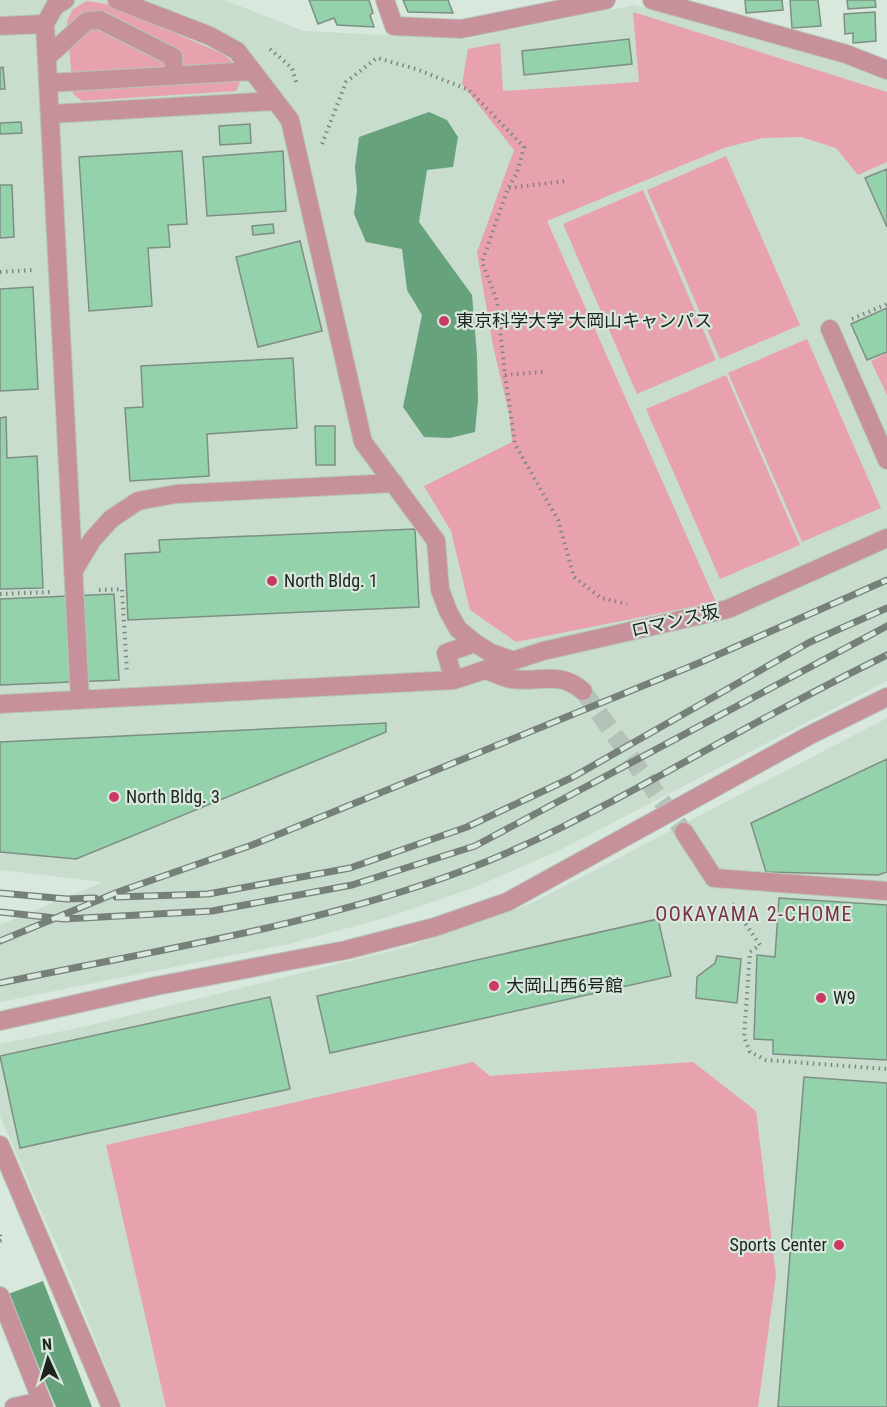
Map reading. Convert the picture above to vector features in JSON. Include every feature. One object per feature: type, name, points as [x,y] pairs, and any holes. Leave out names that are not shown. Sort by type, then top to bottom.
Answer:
[{"type":"street","points":[[65,0],[55,6],[45,24],[80,700]]},
{"type":"street","points":[[385,0],[394,26],[461,29],[606,0]]},
{"type":"street","points":[[652,0],[846,54],[887,70]]},
{"type":"street","points":[[125,3],[135,38]]},
{"type":"street","points":[[125,3],[210,36],[237,51],[290,120],[363,442],[436,541],[440,590],[458,628],[491,653],[511,660]]},
{"type":"street","points":[[47,57],[87,21],[99,20],[173,57],[174,75]]},
{"type":"street","points":[[0,26],[45,24]]},
{"type":"street","points":[[49,83],[252,71]]},
{"type":"street","points":[[198,74],[201,105]]},
{"type":"street","points":[[51,114],[275,101]]},
{"type":"street","points":[[830,329],[887,460]]},
{"type":"street","points":[[74,582],[92,540],[111,519],[138,501],[176,494],[394,483]]},
{"type":"street","name":"ロマンス坂","points":[[0,704],[454,680],[543,651],[728,609],[887,538]]},
{"type":"street","points":[[454,680],[446,653],[475,643]]},
{"type":"street","points":[[484,670],[511,678],[557,678],[573,682],[583,691]]},
{"type":"street","points":[[0,1021],[156,986],[346,950],[435,927],[507,902],[810,735],[887,697]]},
{"type":"street","points":[[684,832],[714,878],[887,891]]},
{"type":"street","points":[[0,1145],[111,1407]]},
{"type":"street","points":[[0,1296],[43,1404],[14,1407]]},
{"type":"path","points":[[317,149],[323,142],[346,82],[377,57],[416,69],[469,90],[524,147],[518,173],[508,188],[482,262],[497,301],[515,444],[558,520],[574,576],[601,598],[642,608],[656,614],[658,625]]},
{"type":"path","points":[[508,188],[566,181]]},
{"type":"path","points":[[830,329],[887,304]]},
{"type":"path","points":[[505,375],[543,372]]},
{"type":"path","points":[[0,594],[74,582],[122,589],[128,697]]},
{"type":"path","points":[[714,878],[760,945],[750,952],[744,1037],[750,1052],[766,1060],[887,1069]]},
{"type":"path","points":[[0,1235],[2,1240],[0,1241]]},
{"type":"shaded area","name":"東京科学大学 大岡山キャンパス","points":[[0,0],[224,0],[304,31],[466,39],[634,5],[848,65],[887,79],[887,681],[556,852],[473,888],[388,917],[289,944],[0,1002],[0,925],[103,882],[0,870]]},
{"type":"shaded area","points":[[87,1],[107,4],[221,53],[235,65],[240,74],[236,91],[82,101],[73,94],[67,21],[73,9]]},
{"type":"shaded area","points":[[633,12],[887,92],[887,162],[858,175],[836,148],[801,137],[762,138],[724,148],[547,221],[716,602],[516,642],[470,610],[451,531],[424,486],[512,442],[509,413],[493,346],[477,252],[514,150],[462,84],[468,49],[500,43],[503,91],[639,82]]},
{"type":"shaded area","points":[[429,112],[447,120],[458,137],[453,167],[427,170],[419,222],[472,295],[477,355],[478,400],[475,432],[450,438],[424,437],[403,407],[422,315],[407,290],[402,249],[366,242],[354,214],[357,190],[355,167],[359,137]]},
{"type":"shaded area","points":[[726,156],[800,325],[720,359],[647,190]]},
{"type":"shaded area","points":[[643,190],[716,360],[637,394],[563,224]]},
{"type":"shaded area","points":[[807,339],[881,508],[802,542],[728,373]]},
{"type":"shaded area","points":[[887,353],[887,395],[871,361]]},
{"type":"shaded area","points":[[726,375],[800,545],[720,579],[646,409]]},
{"type":"shaded area","points":[[887,718],[887,1407],[122,1407],[60,1252],[0,1116],[0,1044],[83,1027],[410,946],[532,903]]},
{"type":"shaded area","points":[[473,1062],[490,1076],[693,1062],[756,1111],[776,1275],[758,1407],[166,1407],[106,1145]]},
{"type":"shaded area","points":[[43,1281],[92,1407],[56,1407],[8,1294]]},
{"type":"building","points":[[309,0],[369,0],[374,27],[337,25],[334,18],[318,24]]},
{"type":"building","points":[[403,0],[448,0],[453,13],[408,12]]},
{"type":"building","points":[[745,0],[782,0],[783,10],[746,13]]},
{"type":"building","points":[[790,0],[818,0],[821,26],[792,28]]},
{"type":"building","points":[[847,0],[875,0],[876,7],[848,9]]},
{"type":"building","points":[[875,12],[876,41],[853,43],[853,33],[845,34],[844,14]]},
{"type":"building","points":[[629,39],[632,64],[524,75],[522,51]]},
{"type":"building","points":[[3,67],[5,89],[0,89],[0,68]]},
{"type":"building","points":[[21,122],[22,133],[0,134],[0,123]]},
{"type":"building","points":[[250,124],[251,143],[220,145],[219,126]]},
{"type":"building","points":[[182,151],[187,224],[168,225],[170,247],[148,248],[152,306],[89,311],[79,157]]},
{"type":"building","points":[[283,151],[286,211],[207,216],[203,157]]},
{"type":"building","points":[[887,169],[887,227],[865,178]]},
{"type":"building","points":[[0,185],[12,185],[14,237],[0,238]]},
{"type":"building","points":[[273,224],[274,233],[253,235],[252,226]]},
{"type":"building","points":[[300,241],[322,331],[258,347],[236,257]]},
{"type":"building","points":[[33,287],[38,389],[0,391],[0,289]]},
{"type":"building","points":[[887,308],[887,352],[867,360],[851,324]]},
{"type":"building","points":[[293,358],[297,428],[207,434],[209,476],[130,481],[125,408],[143,407],[141,366]]},
{"type":"building","points":[[6,417],[7,458],[37,456],[43,588],[0,589],[0,418]]},
{"type":"building","points":[[315,426],[335,426],[335,465],[316,465]]},
{"type":"building","name":"North Bldg. 1","points":[[415,529],[419,607],[128,620],[125,554],[160,552],[159,540]]},
{"type":"building","points":[[114,594],[119,680],[0,685],[0,599]]},
{"type":"building","name":"North Bldg. 3","points":[[386,723],[386,732],[76,859],[0,852],[0,742]]},
{"type":"building","points":[[887,759],[887,872],[878,875],[766,872],[751,823]]},
{"type":"building","name":"W9","points":[[779,898],[887,905],[887,1060],[773,1054],[773,1040],[754,1039],[757,955],[775,957]]},
{"type":"building","name":"大岡山西6号館","points":[[658,919],[671,976],[330,1053],[317,996]]},
{"type":"building","points":[[717,956],[741,959],[737,1003],[696,998],[697,977],[715,963]]},
{"type":"building","points":[[270,997],[290,1089],[20,1148],[0,1056]]},
{"type":"building","name":"Sports Center","points":[[804,1077],[887,1083],[887,1407],[778,1407]]},
{"type":"tunnel","points":[[583,691],[684,832]]},
{"type":"railway","points":[[0,941],[118,892],[252,845],[699,663],[887,580]]},
{"type":"railway","points":[[116,897],[208,894],[350,868],[467,827],[573,777],[810,642],[887,608]]},
{"type":"railway","points":[[0,912],[64,919],[212,911],[352,885],[475,846],[887,626]]},
{"type":"railway","points":[[0,983],[293,922],[408,890],[465,870],[566,825],[887,655]]},
{"type":"railway","points":[[0,893],[67,899],[95,898]]},
{"type":"place","name":"東京科学大学 大岡山キャンパス","points":[[444,321]]},
{"type":"place","name":"North Bldg. 1","points":[[272,581]]},
{"type":"place","name":"North Bldg. 3","points":[[114,797]]},
{"type":"place","name":"大岡山西6号館","points":[[494,986]]},
{"type":"place","name":"W9","points":[[821,998]]},
{"type":"place","name":"Sports Center","points":[[839,1245]]},
{"type":"district","name":"OOKAYAMA 2-CHOME","points":[[754,914]]}]
